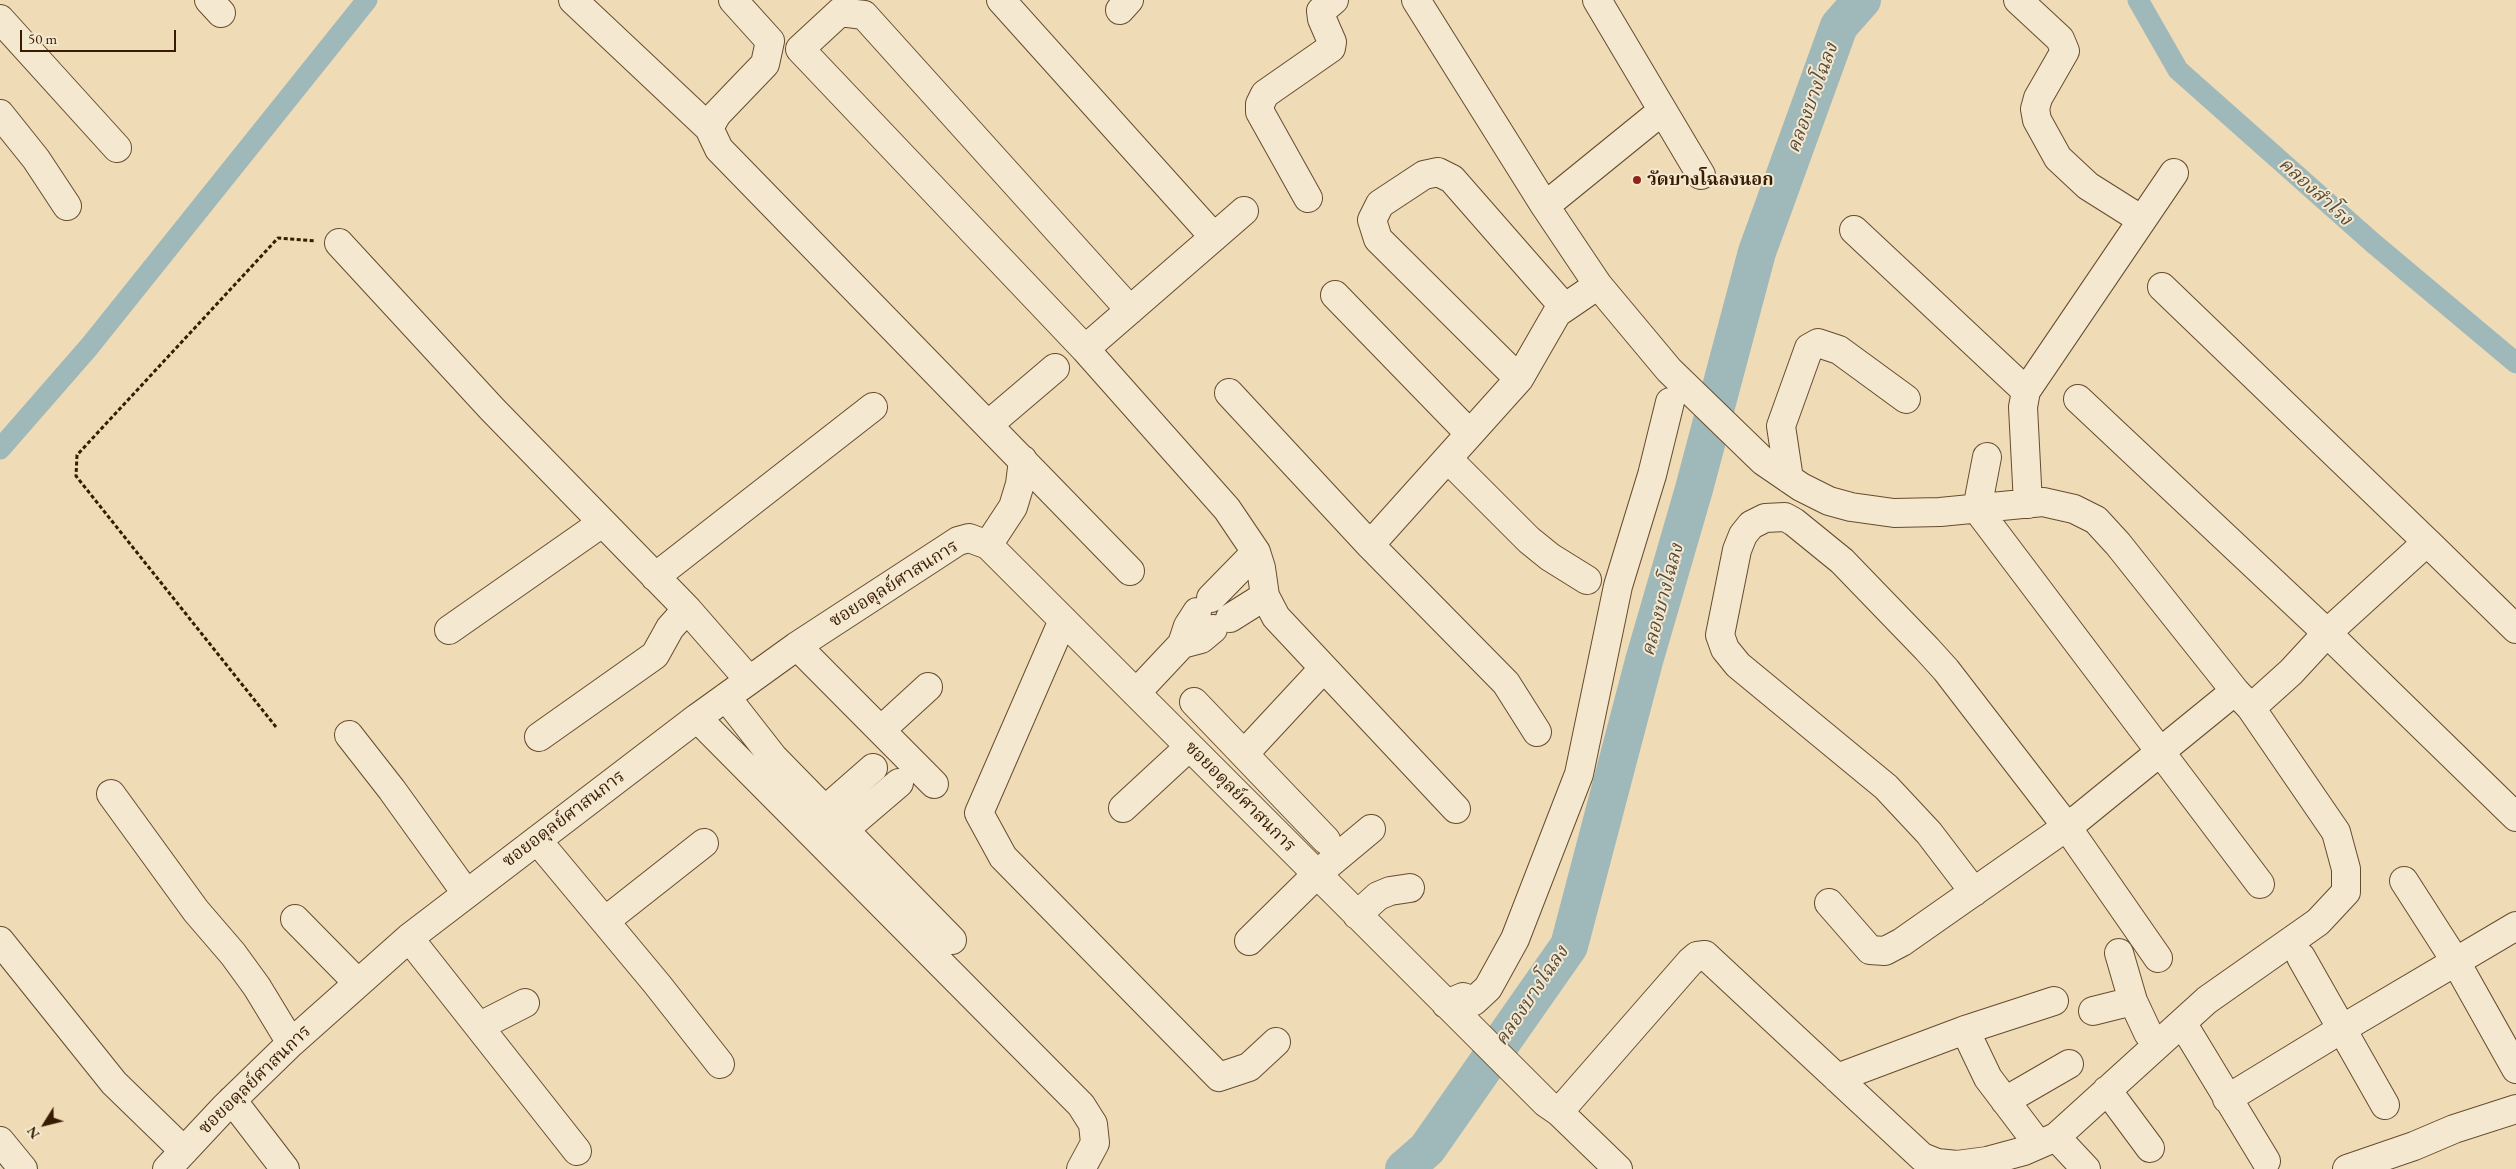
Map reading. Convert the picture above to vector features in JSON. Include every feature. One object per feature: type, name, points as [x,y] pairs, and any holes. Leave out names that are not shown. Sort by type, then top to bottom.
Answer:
[{"type":"street","points":[[573,0],[709,128],[719,149],[1130,571]]},
{"type":"street","points":[[709,128],[717,114],[765,64],[770,40],[733,0]]},
{"type":"street","points":[[1001,0],[1214,237]]},
{"type":"street","points":[[1308,198],[1260,112],[1260,104],[1265,94],[1331,48],[1332,42],[1322,19],[1321,11],[1334,0]]},
{"type":"street","points":[[1416,0],[1598,285],[1645,344],[1699,402],[1763,462],[1829,501],[1851,507],[1894,513],[1977,509],[2044,502],[2074,509],[2096,520],[2118,544],[2243,700],[2336,832],[2346,869],[2346,892],[2318,922],[2206,1000],[2107,1090],[2047,1141],[2004,1163],[1957,1165],[1918,1163],[1837,1078],[1705,955],[1697,956],[1552,1108]]},
{"type":"street","points":[[1597,0],[1701,175]]},
{"type":"street","points":[[2018,0],[2060,39],[2065,51],[2038,98],[2035,109],[2037,120],[2058,158],[2088,186],[2142,220]]},
{"type":"street","points":[[1130,310],[864,15],[840,12],[800,50],[1085,349],[1227,509],[1256,552],[1261,568],[1265,596],[1276,617],[1456,809]]},
{"type":"street","points":[[0,19],[117,148]]},
{"type":"street","points":[[1546,206],[1662,111]]},
{"type":"street","points":[[0,114],[36,159],[67,206]]},
{"type":"street","points":[[1519,379],[1378,239],[1372,220],[1380,204],[1424,175],[1438,172],[1452,179],[1564,307]]},
{"type":"street","points":[[2028,504],[2024,407],[2026,391],[2174,173]]},
{"type":"street","points":[[1085,349],[1244,211]]},
{"type":"street","points":[[1854,230],[2026,391]]},
{"type":"street","points":[[339,243],[602,523],[687,609],[749,680]]},
{"type":"street","points":[[1370,545],[1448,459],[1468,433],[1519,379],[1557,313],[1598,285]]},
{"type":"street","points":[[2162,287],[2516,630]]},
{"type":"street","points":[[1335,296],[1468,433]]},
{"type":"street","points":[[1789,479],[1781,426],[1809,348],[1818,343],[1839,350],[1906,399]]},
{"type":"street","points":[[988,425],[1056,368]]},
{"type":"street","points":[[1229,392],[1370,545],[1506,683],[1536,732]]},
{"type":"street","points":[[2078,399],[2327,632],[2516,817]]},
{"type":"street","points":[[1449,1006],[1463,997],[1474,1001],[1488,988],[1515,940],[1579,774],[1618,586],[1652,475],[1670,402]]},
{"type":"street","points":[[655,577],[873,407]]},
{"type":"street","points":[[1987,457],[1977,509],[2260,884]]},
{"type":"street","points":[[1448,459],[1529,540],[1550,558],[1587,580]]},
{"type":"street","points":[[988,545],[1013,507],[1020,484],[1022,460]]},
{"type":"street","points":[[1974,892],[1928,834],[1886,788],[1738,665],[1725,649],[1720,635],[1737,550],[1743,535],[1751,525],[1765,518],[1784,517],[1794,522],[1842,561],[1946,670],[2067,826],[2158,958]]},
{"type":"street","points":[[450,630],[602,523]]},
{"type":"street","name":"ซอยอดุลย์ศาสนการ","points":[[175,1160],[232,1100],[291,1043],[409,938],[466,893],[697,718],[797,646],[958,541],[969,538],[988,545],[1357,915],[1552,1108],[1618,1169]]},
{"type":"street","points":[[1830,902],[1870,950],[1885,951],[1902,942],[2067,826],[2159,752],[2291,672],[2327,632],[2427,542]]},
{"type":"street","points":[[1136,693],[1182,644],[1201,639],[1213,614],[1256,552]]},
{"type":"street","points":[[1213,614],[1265,596]]},
{"type":"street","points":[[539,737],[655,655],[670,628],[687,609]]},
{"type":"street","points":[[1064,620],[979,813],[1003,857],[1219,1077],[1250,1067],[1276,1042]]},
{"type":"street","points":[[797,646],[934,784]]},
{"type":"street","points":[[1244,754],[1323,669]]},
{"type":"street","points":[[880,730],[928,688]]},
{"type":"street","points":[[726,697],[762,746],[952,940]]},
{"type":"street","points":[[1194,702],[1326,840]]},
{"type":"street","points":[[697,718],[1081,1105],[1093,1124],[1095,1143],[1082,1169]]},
{"type":"street","points":[[349,736],[392,790],[466,893]]},
{"type":"street","points":[[1123,808],[1189,747]]},
{"type":"street","points":[[824,810],[873,768]]},
{"type":"street","points":[[844,830],[899,783]]},
{"type":"street","points":[[111,794],[196,911],[233,954],[257,987],[291,1043]]},
{"type":"street","points":[[1249,940],[1317,874],[1371,829]]},
{"type":"street","points":[[537,840],[720,1064]]},
{"type":"street","points":[[605,921],[704,843]]},
{"type":"street","points":[[2404,881],[2456,962],[2516,1069]]},
{"type":"street","points":[[1357,915],[1378,896],[1390,891],[1410,888]]},
{"type":"street","points":[[295,919],[358,982]]},
{"type":"street","points":[[2227,1099],[2516,926]]},
{"type":"street","points":[[409,938],[577,1151]]},
{"type":"street","points":[[0,941],[175,1160]]},
{"type":"street","points":[[2119,953],[2133,1001],[2148,1033],[2156,1044]]},
{"type":"street","points":[[2301,957],[2340,1030],[2385,1105]]},
{"type":"street","points":[[1837,1078],[1965,1030],[2054,1001]]},
{"type":"street","points":[[2093,1011],[2133,1001]]},
{"type":"street","points":[[480,1026],[525,1003]]},
{"type":"street","points":[[1965,1030],[1988,1078],[2006,1101],[2047,1141],[2086,1169]]},
{"type":"street","points":[[2189,1034],[2266,1162]]},
{"type":"street","points":[[2006,1101],[2069,1064]]},
{"type":"street","points":[[2107,1090],[2150,1148]]},
{"type":"street","points":[[232,1100],[285,1169]]},
{"type":"street","points":[[2347,1169],[2414,1146],[2454,1129],[2516,1109]]},
{"type":"street","points":[[0,1141],[23,1169]]},
{"type":"path","points":[[276,727],[76,476],[77,455],[278,238],[339,243]]},
{"type":"waterway","points":[[0,449],[89,347],[367,0]]},
{"type":"waterway","name":"คลองบางโฉลง","points":[[1404,1169],[1427,1149],[1569,946],[1644,661],[1694,489],[1757,252],[1839,26],[1862,0]]},
{"type":"waterway","name":"คลองสำโรง","points":[[2138,0],[2178,70],[2373,243],[2516,363]]},
{"type":"place","name":"วัดบางโฉลงนอก","points":[[1637,180]]}]
